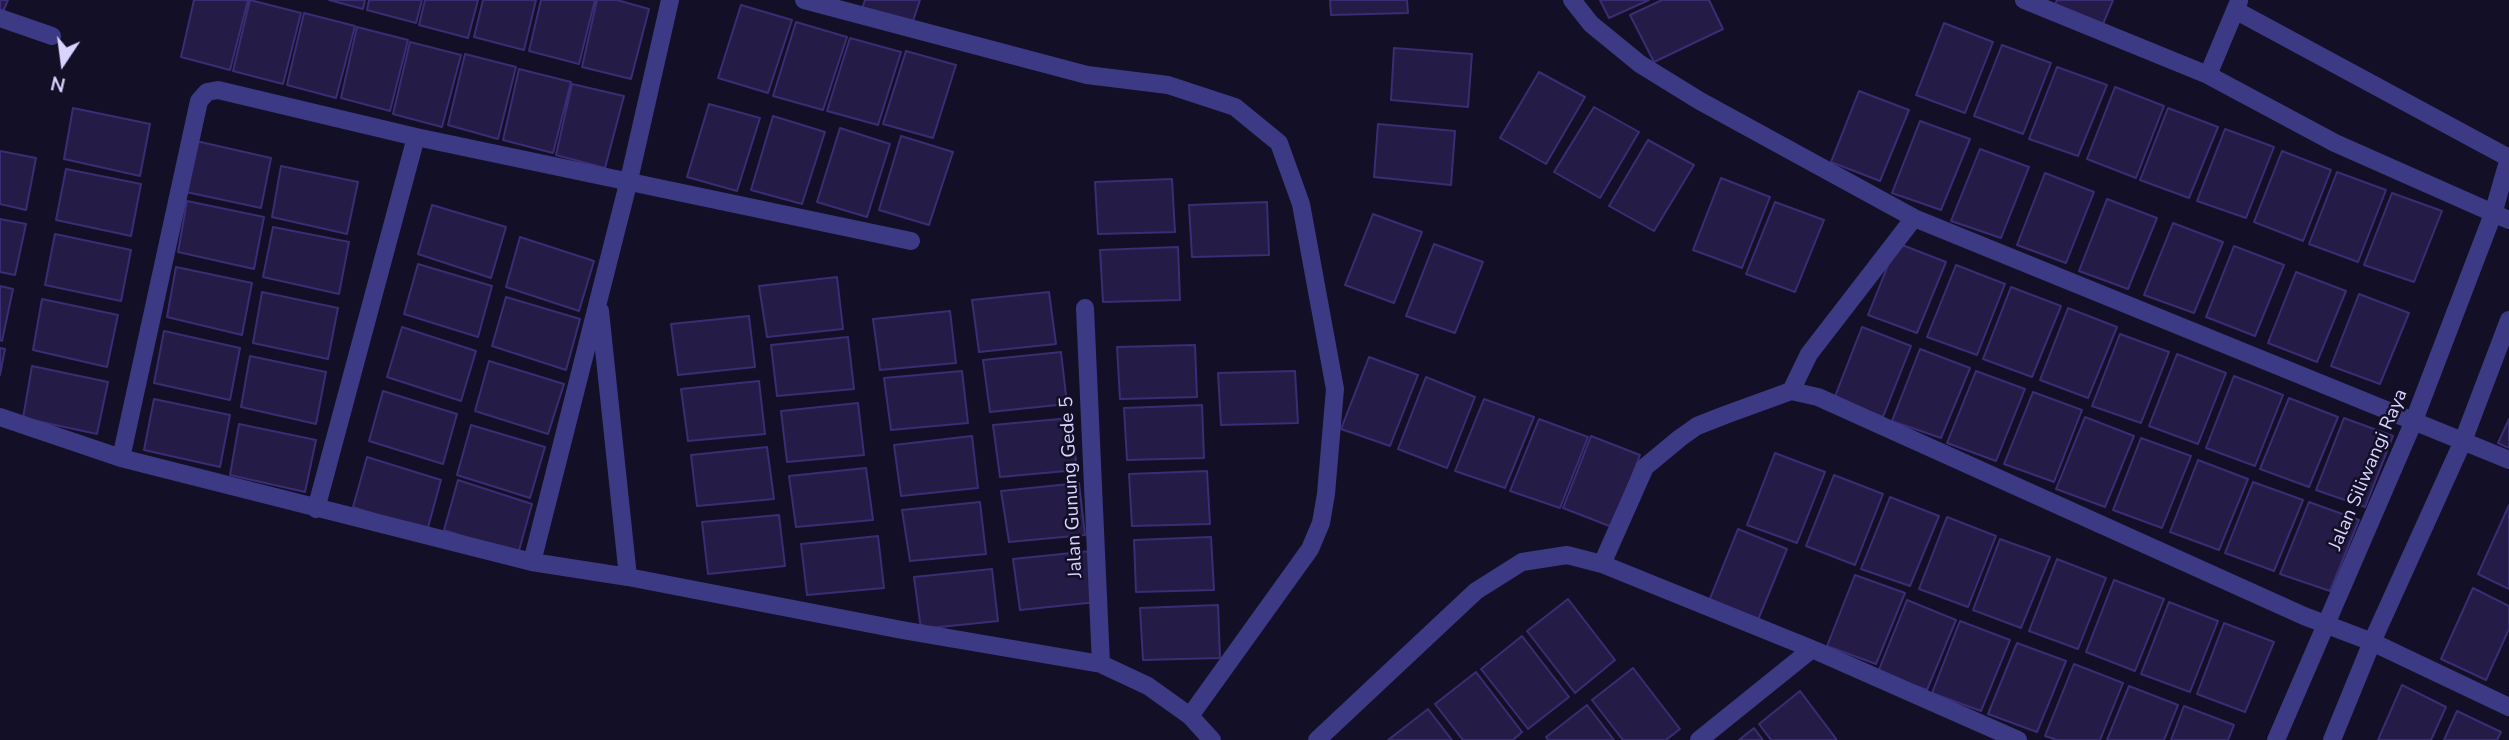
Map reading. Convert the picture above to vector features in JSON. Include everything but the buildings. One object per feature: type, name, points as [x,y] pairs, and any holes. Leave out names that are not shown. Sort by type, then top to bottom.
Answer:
[{"type":"street","points":[[532,562],[628,180],[670,0]]},
{"type":"street","points":[[804,0],[1087,75],[1168,85],[1235,107],[1279,143],[1301,204],[1335,388],[1326,494],[1321,523],[1310,549],[1190,716]]},
{"type":"street","points":[[1572,0],[1591,24],[1640,64],[1700,102],[1914,218],[2509,460]]},
{"type":"street","points":[[2024,0],[2208,75],[2335,143],[2501,217]]},
{"type":"street","points":[[2208,75],[2237,5],[2509,158]]},
{"type":"street","points":[[0,18],[52,36]]},
{"type":"street","points":[[121,458],[199,101],[207,92],[218,90],[416,137],[911,241]]},
{"type":"street","points":[[316,509],[416,137]]},
{"type":"street","name":"Jalan Siliwangi Raya","points":[[2276,740],[2501,217],[2509,158]]},
{"type":"street","points":[[1791,391],[1809,354],[1914,218]]},
{"type":"street","points":[[599,297],[628,577]]},
{"type":"street","name":"Jalan Gunung Gede 5","points":[[1085,308],[1101,664]]},
{"type":"street","points":[[2332,740],[2372,642],[2463,441],[2509,320]]},
{"type":"street","points":[[1602,564],[1645,467],[1698,426],[1791,391],[1818,397],[2326,626],[2372,642],[2509,707]]},
{"type":"street","points":[[0,417],[121,458],[532,562],[628,577],[902,631],[1101,664],[1148,686],[1190,716],[1212,740]]},
{"type":"street","points":[[1317,740],[1475,591],[1522,562],[1567,555],[1602,564],[1812,649],[2018,740]]},
{"type":"street","points":[[1699,740],[1812,649]]}]
